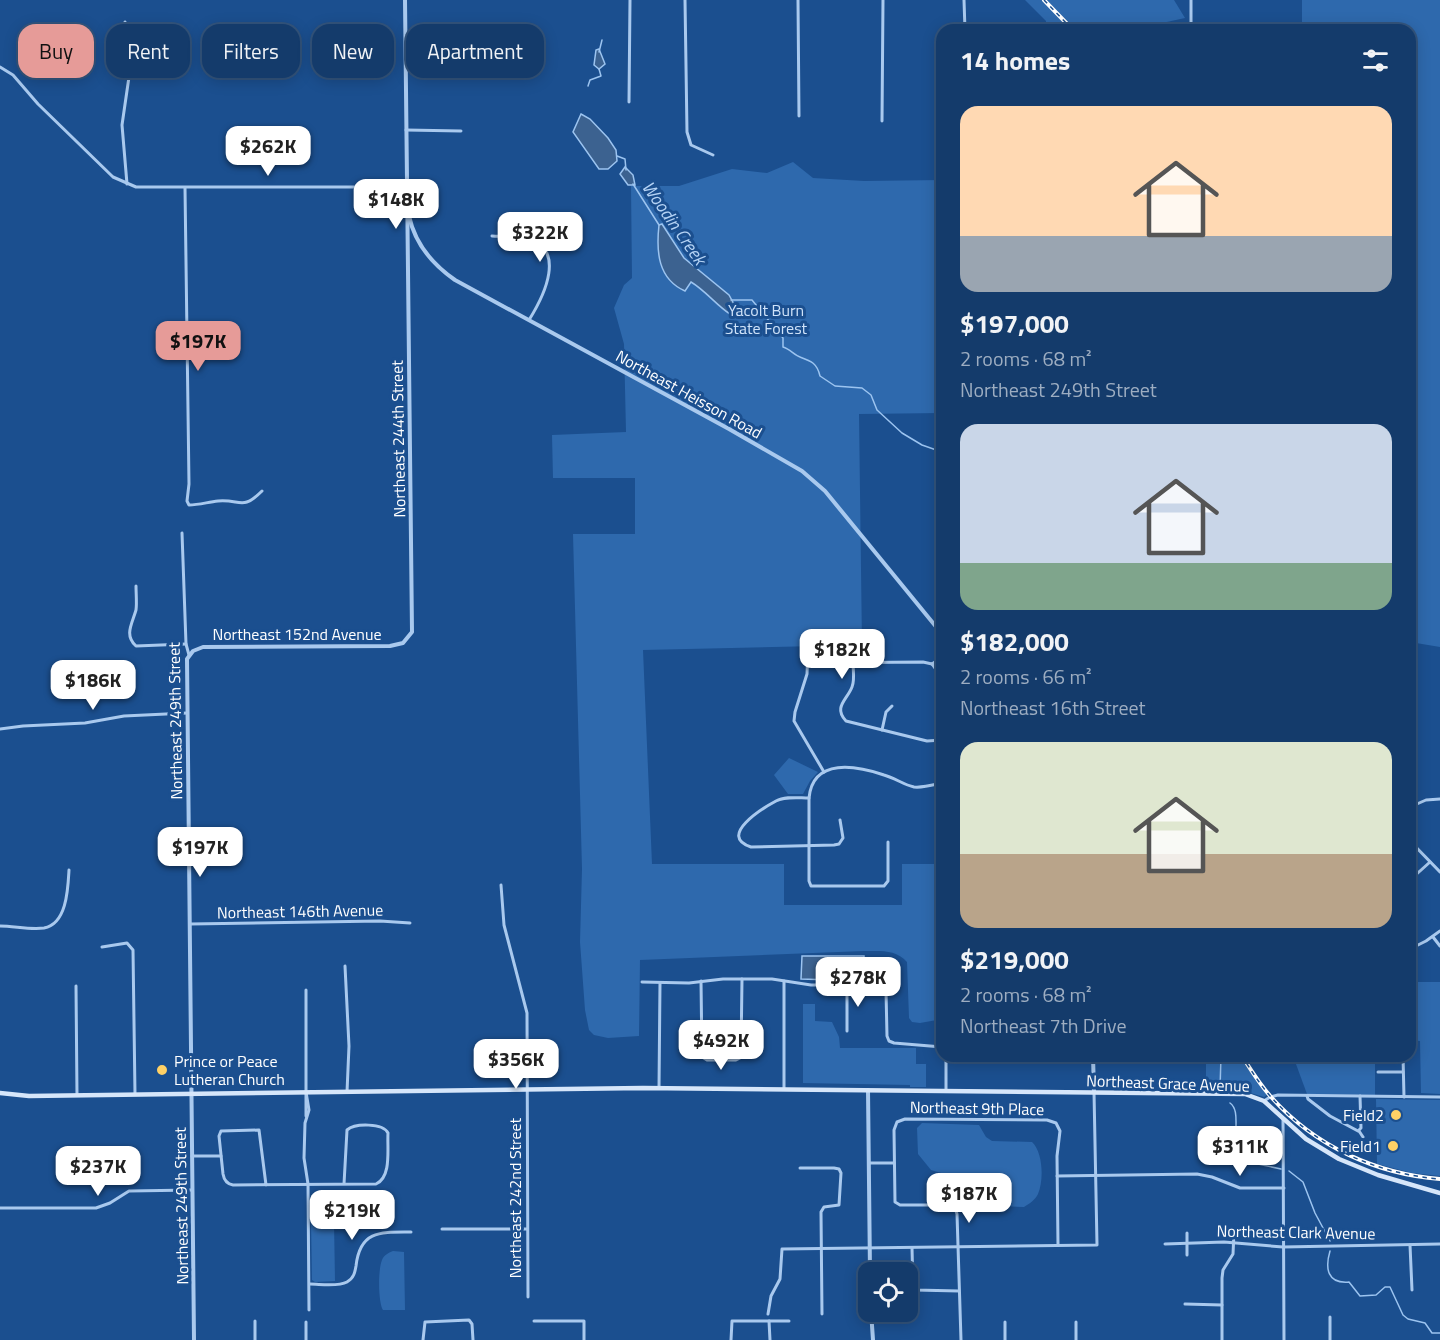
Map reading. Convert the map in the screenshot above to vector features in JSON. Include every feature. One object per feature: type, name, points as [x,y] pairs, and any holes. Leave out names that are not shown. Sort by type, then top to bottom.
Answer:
[{"type":"main road","name":"Northeast Grace Avenue","points":[[1,1093],[29,1096],[659,1088],[1245,1094],[1264,1101],[1314,1144],[1352,1165],[1440,1193]]},
{"type":"street","points":[[405,0],[407,207]]},
{"type":"street","points":[[629,102],[630,0]]},
{"type":"street","points":[[685,0],[687,132],[691,145],[713,155]]},
{"type":"street","points":[[798,0],[800,116]]},
{"type":"street","points":[[882,121],[883,0]]},
{"type":"street","points":[[964,0],[965,24]]},
{"type":"street","points":[[1191,0],[1191,24]]},
{"type":"street","points":[[125,22],[130,70],[122,124],[127,184]]},
{"type":"street","points":[[0,67],[13,75],[38,104],[113,177],[136,187],[407,187]]},
{"type":"street","points":[[406,130],[460,131]]},
{"type":"street","points":[[184,188],[189,505],[220,501],[242,504],[249,502],[262,491]]},
{"type":"street","name":"Northeast Heisson Road","points":[[407,207],[418,242],[432,261],[443,271],[802,471],[825,491],[936,627]]},
{"type":"street","name":"Northeast 244th Street","points":[[407,207],[412,624],[412,632],[408,640]]},
{"type":"street","points":[[492,236],[523,237],[533,240],[541,245],[548,255],[551,263],[550,272],[539,304],[529,320]]},
{"type":"street","points":[[408,254],[411,247],[418,242]]},
{"type":"street","name":"Northeast 249th Street","points":[[182,533],[186,644],[189,656],[187,713],[194,1340]]},
{"type":"street","points":[[136,586],[136,608],[129,630],[131,641],[136,646],[186,644]]},
{"type":"street","name":"Northeast 152nd Avenue","points":[[189,656],[193,651],[203,647],[390,646],[408,640]]},
{"type":"street","points":[[808,650],[807,674],[794,718],[796,726],[824,772]]},
{"type":"street","points":[[932,664],[936,661]]},
{"type":"street","points":[[808,663],[924,662],[932,664],[936,670]]},
{"type":"street","points":[[853,663],[853,686],[842,701],[840,712],[846,721],[927,741],[936,740]]},
{"type":"street","points":[[882,730],[886,712],[892,706]]},
{"type":"street","points":[[0,729],[85,723],[124,716],[187,713]]},
{"type":"street","points":[[888,842],[888,881],[882,887],[812,886],[809,882],[809,798],[812,786],[824,772],[834,767],[846,766],[885,775],[916,787],[936,784]]},
{"type":"street","points":[[809,798],[777,800],[743,824],[739,833],[742,842],[751,847],[839,844],[844,835],[840,820]]},
{"type":"street","points":[[1416,804],[1440,798]]},
{"type":"street","points":[[1416,847],[1440,872]]},
{"type":"street","points":[[1416,875],[1430,862]]},
{"type":"street","points":[[0,926],[42,928],[52,925],[63,908],[69,870]]},
{"type":"street","name":"Northeast 242nd Street","points":[[501,885],[504,925],[527,1013],[528,1297]]},
{"type":"street","name":"Northeast 146th Avenue","points":[[190,924],[410,922]]},
{"type":"street","points":[[1416,946],[1440,931]]},
{"type":"street","points":[[1432,937],[1440,946]]},
{"type":"street","points":[[102,947],[127,944],[133,950],[135,1094]]},
{"type":"street","points":[[345,966],[349,1046],[347,1092]]},
{"type":"street","points":[[701,981],[701,1054],[707,1060],[736,1060],[741,1054],[742,979]]},
{"type":"street","points":[[642,982],[742,979],[811,985],[878,985],[884,987],[886,993],[889,1041],[936,1046]]},
{"type":"street","points":[[784,981],[784,1089]]},
{"type":"street","points":[[659,1088],[660,983]]},
{"type":"street","points":[[847,985],[847,1031]]},
{"type":"street","points":[[76,986],[77,1095]]},
{"type":"street","points":[[306,990],[304,1158],[308,1184],[309,1310]]},
{"type":"street","points":[[946,1062],[946,1091]]},
{"type":"street","points":[[768,1314],[771,1296],[780,1279],[782,1249],[1097,1245],[1093,1062]]},
{"type":"street","points":[[1403,1062],[1404,1097]]},
{"type":"street","points":[[1378,1072],[1403,1071]]},
{"type":"street","points":[[868,1090],[870,1262]]},
{"type":"street","points":[[1264,1101],[1270,1096],[1278,1095],[1440,1097]]},
{"type":"street","points":[[1307,1096],[1329,1116],[1359,1131],[1363,1137]]},
{"type":"street","points":[[1359,1131],[1361,1128],[1360,1096]]},
{"type":"street","name":"Northeast 9th Place","points":[[894,1162],[894,1128],[897,1122],[905,1119],[1042,1120],[1056,1123],[1060,1131],[1057,1176]]},
{"type":"street","points":[[1283,1119],[1284,1340]]},
{"type":"street","points":[[266,1185],[259,1130],[225,1129],[220,1132],[224,1178],[227,1183],[233,1185],[266,1185],[308,1184],[344,1184],[376,1184],[383,1180],[386,1173],[388,1133],[386,1128],[353,1126],[348,1128],[345,1134],[344,1184]]},
{"type":"street","points":[[192,1156],[221,1156]]},
{"type":"street","points":[[868,1163],[894,1162],[896,1203],[900,1205],[946,1204],[955,1208],[958,1217],[961,1340]]},
{"type":"street","points":[[800,1168],[839,1169],[840,1173],[839,1205],[823,1208],[821,1212],[822,1314]]},
{"type":"street","points":[[1058,1245],[1057,1176],[1197,1174],[1240,1188],[1284,1188]]},
{"type":"street","points":[[0,1208],[96,1208],[110,1203],[129,1191],[192,1190]]},
{"type":"street","points":[[442,1229],[527,1229]]},
{"type":"street","points":[[310,1284],[348,1282],[354,1274],[359,1250],[364,1241],[381,1232],[411,1232]]},
{"type":"street","points":[[1222,1340],[1222,1274],[1233,1254],[1234,1232]]},
{"type":"street","points":[[1187,1233],[1187,1255]]},
{"type":"street","name":"Northeast Clark Avenue","points":[[1165,1244],[1234,1243],[1283,1246],[1440,1244]]},
{"type":"street","points":[[1410,1245],[1412,1290]]},
{"type":"street","points":[[912,1248],[915,1290],[959,1291]]},
{"type":"street","points":[[1185,1304],[1222,1305]]},
{"type":"street","points":[[1330,1317],[1330,1340]]},
{"type":"street","points":[[423,1340],[425,1322],[469,1320],[472,1324],[472,1340]]},
{"type":"street","points":[[255,1321],[255,1340]]},
{"type":"street","points":[[534,1321],[584,1321],[584,1340]]},
{"type":"street","points":[[731,1340],[731,1321],[789,1321]]},
{"type":"street","points":[[770,1321],[770,1340]]},
{"type":"street","points":[[306,1322],[306,1340]]},
{"type":"street","points":[[872,1322],[873,1340]]},
{"type":"street","points":[[1005,1322],[1005,1340]]},
{"type":"street","points":[[1076,1322],[1076,1340]]},
{"type":"green space","points":[[1025,0],[1174,0],[1185,18],[1158,24],[1046,24],[1046,21]]},
{"type":"green space","points":[[1302,0],[1440,0],[1440,647],[1416,643],[1416,24],[1302,24]]},
{"type":"green space","name":"Yacolt Burn State Forest","points":[[793,162],[813,178],[864,181],[936,180],[936,413],[859,414],[862,645],[643,650],[652,864],[784,864],[784,905],[902,905],[902,864],[936,864],[936,1020],[920,1023],[912,1022],[909,1018],[907,962],[898,955],[887,952],[640,960],[639,1036],[608,1038],[594,1035],[589,1030],[585,1010],[580,942],[582,869],[573,534],[635,534],[635,478],[553,478],[552,435],[626,432],[624,344],[614,308],[624,285],[632,278],[631,186],[679,186],[732,169],[767,173]]},
{"type":"green space","points":[[789,758],[818,772],[803,794],[788,794],[774,775]]},
{"type":"green space","points":[[1416,982],[1440,982],[1440,1094],[1421,1093],[1420,1041],[1416,1041]]},
{"type":"green space","points":[[803,1004],[815,1004],[815,1021],[832,1022],[839,1037],[840,1048],[916,1048],[916,1064],[926,1064],[926,1087],[803,1083]]},
{"type":"green space","points":[[1206,1062],[1245,1062],[1267,1095],[1264,1097],[1244,1091],[1206,1091]]},
{"type":"green space","points":[[1295,1062],[1375,1062],[1375,1095],[1307,1094]]},
{"type":"green space","points":[[1376,1099],[1440,1100],[1440,1176],[1412,1173],[1377,1164]]},
{"type":"green space","points":[[922,1123],[979,1125],[986,1137],[992,1141],[1032,1142],[1038,1152],[1041,1166],[1041,1181],[1037,1196],[1024,1207],[995,1206],[988,1203],[970,1185],[958,1178],[931,1170],[918,1154],[917,1128]]},
{"type":"green space","points":[[311,1221],[334,1221],[335,1281],[315,1282],[312,1280]]},
{"type":"green space","points":[[393,1251],[404,1252],[405,1310],[383,1310],[381,1306],[379,1285],[381,1264],[384,1257]]},
{"type":"shaded area","points":[[599,49],[605,64],[599,69],[594,65],[596,50]]},
{"type":"shaded area","points":[[581,114],[590,119],[616,150],[617,161],[608,169],[599,169],[573,132]]},
{"type":"shaded area","points":[[625,167],[633,175],[635,185],[628,185],[620,174]]},
{"type":"shaded area","points":[[662,224],[684,258],[729,295],[735,306],[730,314],[691,282],[685,291],[669,279],[664,272],[659,255],[659,225]]},
{"type":"shaded area","points":[[802,956],[864,956],[864,981],[801,979]]},
{"type":"waterway","name":"Woodin Creek","points":[[599,52],[602,40]]},
{"type":"waterway","name":"Woodin Creek","points":[[588,86],[590,80],[601,76],[599,69]]},
{"type":"waterway","name":"Woodin Creek","points":[[617,156],[625,159],[626,170]]},
{"type":"waterway","name":"Woodin Creek","points":[[633,184],[659,225]]},
{"type":"waterway","name":"Woodin Creek","points":[[731,300],[752,300],[783,338],[783,347],[813,363],[820,376],[835,386],[862,388],[871,395],[877,410],[902,433],[922,445],[936,450]]},
{"type":"waterway","name":"Woodin Creek","points":[[1220,1089],[1221,1062]]},
{"type":"waterway","name":"Woodin Creek","points":[[1230,1103],[1235,1111],[1236,1127],[1250,1142],[1248,1158],[1258,1164],[1281,1169]]},
{"type":"waterway","name":"Woodin Creek","points":[[1289,1171],[1303,1182],[1315,1213],[1330,1241]]},
{"type":"waterway","name":"Woodin Creek","points":[[1330,1251],[1328,1269],[1332,1278],[1349,1282],[1360,1296],[1376,1295],[1385,1287],[1390,1287],[1403,1315],[1408,1319],[1425,1323],[1432,1333],[1440,1333]]},
{"type":"railway","points":[[1044,0],[1067,24]]},
{"type":"railway","points":[[1246,1062],[1272,1098],[1307,1130],[1327,1143],[1370,1164],[1416,1176],[1440,1179]]},
{"type":"place","name":"Prince or Peace Lutheran Church","points":[[162,1070]]},
{"type":"place","name":"Field2","points":[[1396,1115]]},
{"type":"place","name":"Field1","points":[[1393,1146]]}]
